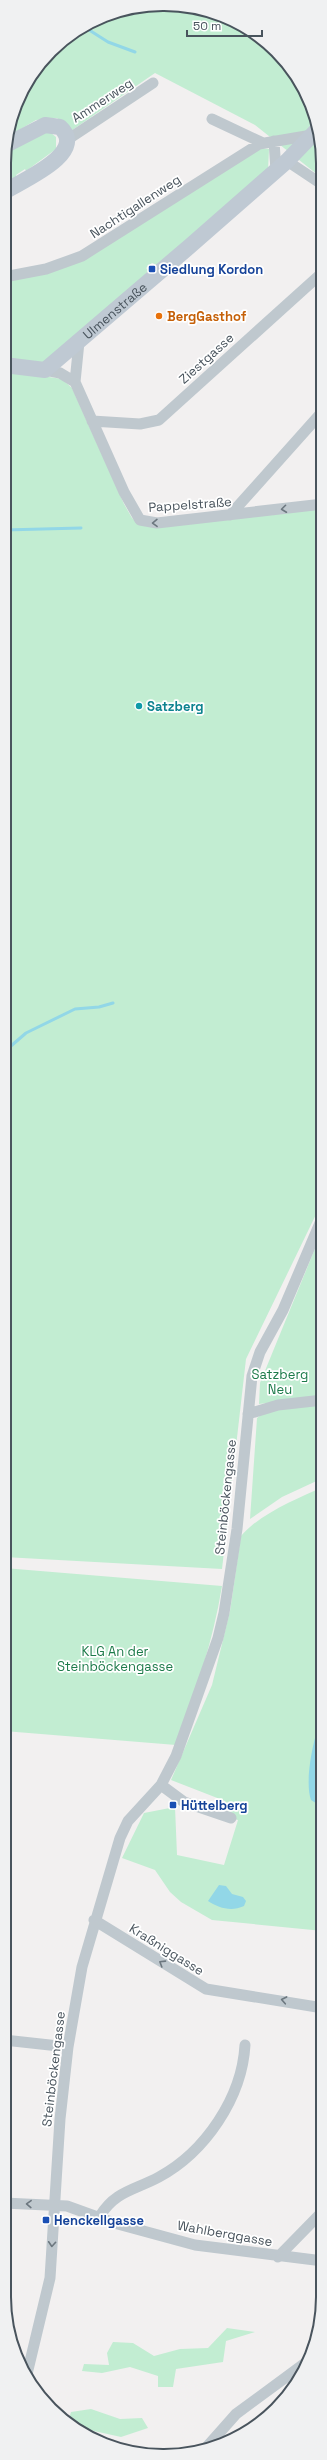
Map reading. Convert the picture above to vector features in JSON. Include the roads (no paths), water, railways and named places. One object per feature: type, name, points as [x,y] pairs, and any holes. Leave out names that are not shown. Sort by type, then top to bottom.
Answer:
[{"type":"street","name":"Ammerweg","points":[[67,140],[153,83]]},
{"type":"street","points":[[212,119],[269,142],[281,166],[316,182]]},
{"type":"street","points":[[11,188],[60,157],[67,146],[67,140],[63,130],[50,124],[40,127],[12,142]]},
{"type":"street","name":"Nachtigallenweg","points":[[11,276],[46,269],[82,256],[269,142],[313,132]]},
{"type":"street","name":"Ulmenstraße","points":[[45,370],[281,166],[313,134]]},
{"type":"street","name":"Ziestgasse","points":[[92,421],[140,424],[159,420],[316,278]]},
{"type":"street","name":"Pappelstraße","points":[[79,342],[75,382],[124,492],[140,520],[157,523],[316,505]]},
{"type":"street","points":[[11,366],[60,373],[75,382]]},
{"type":"street","points":[[230,515],[316,419]]},
{"type":"street","name":"Steinböckengasse","points":[[29,2368],[50,2278],[60,2119],[68,2047],[82,1966],[94,1920],[120,1838],[128,1821],[161,1785],[186,1732],[224,1613],[237,1529],[250,1389],[255,1366],[283,1310],[316,1232]]},
{"type":"street","points":[[248,1414],[278,1405],[316,1401]]},
{"type":"street","points":[[161,1785],[184,1802],[231,1818]]},
{"type":"street","name":"Kraßniggasse","points":[[94,1920],[195,1984],[206,1989],[316,2007]]},
{"type":"street","points":[[11,2041],[68,2047]]},
{"type":"street","points":[[100,2216],[108,2203],[159,2177],[183,2162],[199,2148],[218,2121],[233,2092],[241,2072],[245,2045]]},
{"type":"street","points":[[11,2203],[54,2205]]},
{"type":"street","name":"Wahlberggasse","points":[[54,2205],[100,2216],[114,2223],[195,2245],[278,2257],[316,2260]]},
{"type":"street","points":[[278,2257],[316,2218]]},
{"type":"street","points":[[212,2441],[236,2414],[298,2368]]},
{"type":"water","points":[[316,1733],[316,1803],[311,1800],[309,1792],[309,1770]]},
{"type":"water","points":[[219,1885],[226,1886],[232,1894],[243,1897],[246,1901],[244,1906],[230,1909],[216,1906],[208,1901]]},
{"type":"waterway","points":[[89,30],[108,42],[135,52]]},
{"type":"waterway","points":[[11,530],[81,528]]},
{"type":"waterway","points":[[11,1046],[26,1033],[75,1009],[99,1007],[113,1003]]},
{"type":"place","name":"Siedlung Kordon","points":[[152,269]]},
{"type":"place","name":"BergGasthof","points":[[159,316]]},
{"type":"place","name":"Satzberg","points":[[139,706]]},
{"type":"place","name":"Hüttelberg","points":[[173,1805]]},
{"type":"place","name":"Henckellgasse","points":[[46,2220]]},
{"type":"park label","name":"Satzberg Neu","points":[[280,1382]]},
{"type":"park label","name":"KLG An der Steinböckengasse","points":[[115,1658]]}]
